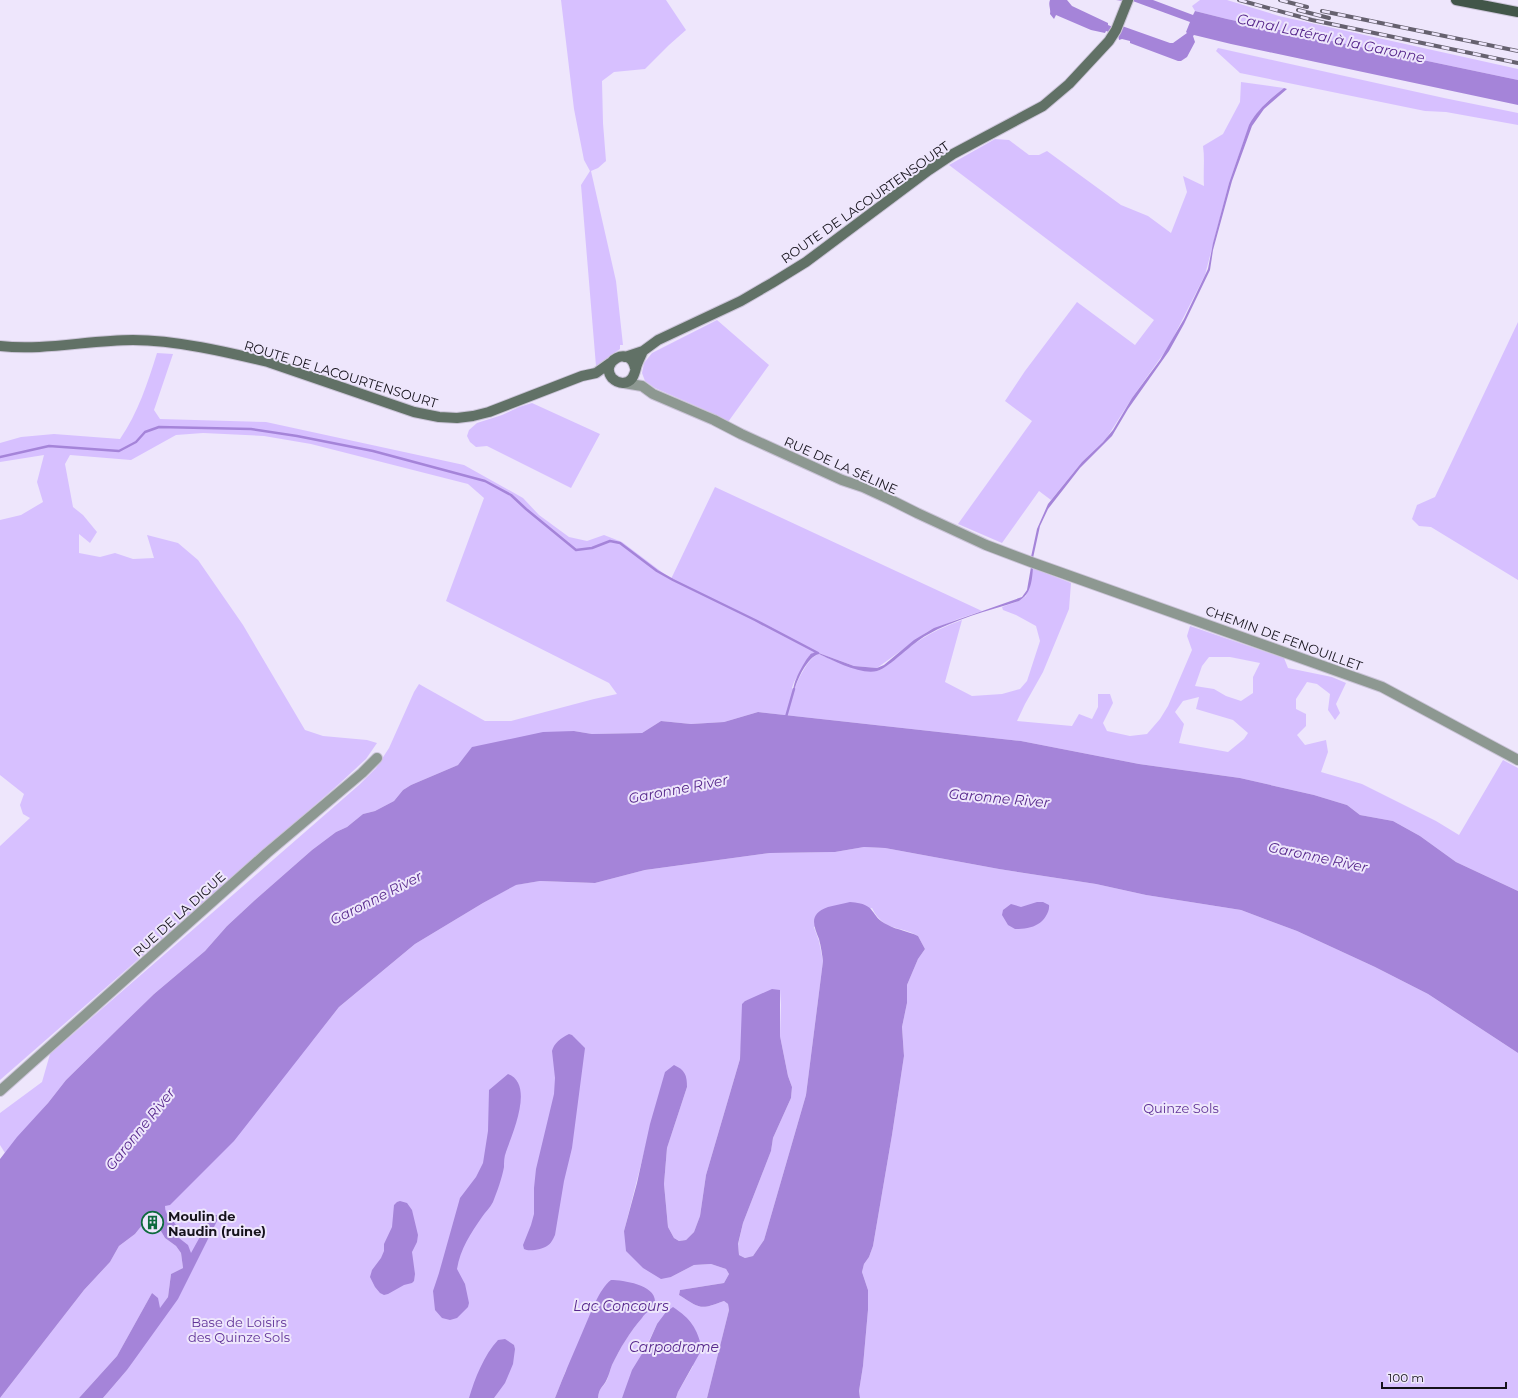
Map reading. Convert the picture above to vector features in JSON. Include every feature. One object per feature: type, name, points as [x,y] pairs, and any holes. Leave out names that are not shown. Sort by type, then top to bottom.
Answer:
[{"type":"main road","name":"ROUTE DE LACOURTENSOURT","points":[[0,346],[42,346],[110,340],[163,342],[268,362],[414,412],[439,417],[457,418],[489,412],[582,376],[596,373],[617,357],[625,357],[643,351],[658,340],[741,300],[806,262],[953,154],[1043,106],[1069,84],[1112,38],[1128,0]]},
{"type":"main road","points":[[1456,0],[1518,12]]},
{"type":"main road","name":"ROUTE DE LACOURTENSOURT","points":[[624,383],[631,380],[643,351]]},
{"type":"main road","points":[[625,357],[632,361],[635,369]]},
{"type":"main road","points":[[610,363],[609,374],[614,380]]},
{"type":"main road","points":[[596,373],[624,383]]},
{"type":"street","points":[[635,369],[642,386]]},
{"type":"street","name":"RUE DE LA SÉLINE","points":[[624,383],[642,386],[653,394],[707,416],[741,434],[842,480],[864,487],[972,538],[1031,562]]},
{"type":"street","name":"CHEMIN DE FENOUILLET","points":[[1031,562],[1382,687],[1518,760]]},
{"type":"street","name":"RUE DE LA DIGUE","points":[[0,1091],[267,853],[362,773],[377,758]]},
{"type":"green space","points":[[561,0],[666,0],[686,30],[645,69],[614,72],[602,81],[606,161],[598,168],[591,171],[616,281],[623,345],[620,345],[620,349],[596,366],[581,185],[590,171],[584,160],[574,109]]},
{"type":"green space","points":[[1200,0],[1227,0],[1279,16],[1518,69],[1518,80],[1195,11],[1192,6]]},
{"type":"green space","points":[[1218,48],[1518,113],[1518,125],[1446,112],[1425,111],[1240,73],[1216,51]]},
{"type":"green space","points":[[1241,82],[1284,88],[1268,101],[1253,118],[1229,183],[1205,275],[1169,346],[1132,398],[1106,439],[1082,462],[1051,500],[1039,491],[1002,543],[958,524],[1032,421],[1005,401],[1025,371],[1077,302],[1135,345],[1154,320],[949,165],[995,139],[1009,140],[1029,155],[1039,155],[1047,151],[1121,205],[1148,216],[1171,233],[1187,192],[1183,176],[1204,186],[1203,146],[1223,134],[1240,102]]},
{"type":"green space","points":[[717,320],[769,365],[728,422],[710,412],[655,388],[645,381],[642,373],[644,363],[652,353]]},
{"type":"green space","points":[[1518,322],[1518,580],[1431,527],[1419,526],[1412,519],[1417,505],[1435,497]]},
{"type":"green space","points":[[157,353],[173,354],[154,410],[160,419],[266,422],[464,465],[523,498],[539,515],[569,537],[587,541],[604,535],[622,542],[671,579],[715,487],[982,611],[927,632],[877,668],[854,666],[816,652],[810,655],[794,682],[792,688],[794,690],[807,664],[811,659],[819,654],[853,668],[878,671],[927,636],[962,620],[945,682],[972,696],[1002,694],[1020,689],[1027,681],[1040,641],[1036,626],[1003,610],[1002,607],[1019,601],[1026,596],[1033,568],[1071,583],[1069,609],[1043,672],[1017,721],[1072,726],[1079,714],[1092,719],[1098,707],[1098,694],[1110,694],[1113,703],[1103,723],[1107,731],[1130,736],[1147,734],[1160,719],[1168,706],[1192,650],[1187,636],[1190,626],[1284,658],[1288,668],[1332,677],[1346,683],[1336,704],[1340,713],[1335,720],[1328,710],[1330,694],[1317,684],[1307,682],[1296,699],[1296,709],[1306,714],[1306,726],[1297,735],[1305,745],[1326,740],[1328,752],[1321,772],[1362,784],[1436,821],[1459,835],[1503,760],[1518,768],[1518,891],[1456,862],[1420,836],[1393,821],[1360,815],[1347,805],[1314,795],[1240,778],[1139,764],[1021,741],[758,712],[724,722],[691,724],[661,721],[642,733],[592,734],[574,731],[473,747],[458,765],[411,785],[403,790],[394,801],[375,811],[363,814],[347,827],[336,832],[312,850],[227,926],[205,951],[154,994],[66,1080],[5,1153],[0,1145],[0,1113],[42,1082],[50,1054],[359,785],[376,768],[389,748],[419,684],[485,721],[511,721],[617,694],[609,683],[446,601],[484,498],[468,484],[311,444],[264,436],[203,433],[176,435],[131,460],[70,455],[65,464],[73,507],[83,515],[97,532],[90,543],[79,534],[79,553],[100,557],[115,553],[133,559],[154,558],[147,535],[178,543],[198,560],[243,625],[305,730],[323,736],[367,740],[377,743],[366,759],[339,784],[0,1080],[0,846],[30,818],[23,814],[20,805],[24,794],[0,775],[0,520],[21,515],[43,502],[37,482],[44,455],[0,462],[0,443],[21,437],[54,434],[120,439],[137,408]],"holes":[[[1209,657],[1230,657],[1260,663],[1253,677],[1253,693],[1241,701],[1226,696],[1214,689],[1195,686],[1202,666]],[[1199,697],[1196,709],[1233,720],[1248,733],[1244,739],[1228,752],[1179,743],[1184,724],[1175,712],[1183,701]]]},
{"type":"green space","points":[[532,403],[600,434],[571,488],[487,446],[476,447],[470,442],[467,436],[469,430],[477,423]]},
{"type":"green space","name":"Quinze Sols","points":[[864,847],[885,848],[999,869],[1096,884],[1146,895],[1241,910],[1297,931],[1375,967],[1428,994],[1518,1053],[1518,1398],[860,1398],[859,1391],[863,1366],[868,1310],[868,1290],[862,1272],[864,1264],[869,1257],[873,1246],[892,1135],[904,1056],[902,1027],[907,1003],[907,985],[918,959],[925,949],[918,936],[887,925],[877,916],[872,908],[814,927],[819,941],[823,961],[806,1095],[764,1240],[753,1256],[745,1258],[739,1255],[738,1245],[743,1223],[771,1151],[773,1138],[791,1098],[792,1087],[788,1076],[780,1036],[780,990],[745,1001],[740,1059],[706,1175],[700,1216],[694,1232],[686,1240],[679,1241],[674,1238],[668,1227],[664,1184],[667,1148],[687,1087],[666,1072],[624,1231],[671,1277],[694,1265],[711,1264],[726,1269],[729,1274],[724,1283],[680,1290],[679,1295],[701,1307],[710,1306],[724,1301],[728,1304],[729,1310],[707,1398],[676,1398],[693,1366],[657,1324],[622,1398],[598,1398],[600,1390],[607,1380],[612,1365],[625,1340],[641,1318],[654,1305],[566,1370],[555,1398],[103,1398],[127,1370],[219,1215],[215,1215],[191,1254],[177,1243],[174,1222],[165,1212],[165,1206],[313,1040],[339,1007],[415,944],[515,885],[540,881],[595,883],[645,870],[770,853],[835,852]]},
{"type":"green space","points":[[143,1224],[158,1226],[165,1238],[176,1246],[181,1253],[183,1268],[171,1274],[168,1297],[160,1309],[152,1293],[117,1356],[79,1398],[0,1398],[84,1290],[110,1262],[119,1246],[135,1234]]},
{"type":"water","points":[[1050,0],[1067,0],[1072,6],[1108,23],[1108,25],[1120,30],[1122,26],[1170,43],[1173,43],[1187,33],[1186,32],[1190,22],[1130,0],[1153,0],[1193,15],[1195,11],[1518,80],[1518,105],[1194,35],[1195,42],[1187,57],[1181,61],[1178,61],[1130,43],[1130,41],[1122,39],[1119,40],[1118,35],[1106,31],[1105,33],[1091,30],[1056,15],[1054,19],[1050,14]]},
{"type":"water","points":[[1284,88],[1287,89],[1264,109],[1252,126],[1232,181],[1213,250],[1210,270],[1184,324],[1169,351],[1128,409],[1112,436],[1080,468],[1048,509],[1040,526],[1033,558],[1031,557],[1037,529],[1048,504],[1082,462],[1113,430],[1132,398],[1160,360],[1184,319],[1208,269],[1213,243],[1229,183],[1249,125],[1264,105]]},
{"type":"water","points":[[1031,567],[1033,568],[1030,587],[1026,595],[1019,601],[938,629],[921,638],[888,665],[877,671],[871,672],[856,669],[840,664],[819,654],[807,664],[797,681],[794,691],[799,673],[810,655],[816,652],[854,666],[877,668],[884,665],[914,640],[934,628],[1022,597],[1027,590]]},
{"type":"water","name":"Garonne River","points":[[758,712],[1021,741],[1139,764],[1240,778],[1314,795],[1347,805],[1360,815],[1393,821],[1420,836],[1456,862],[1518,891],[1518,1053],[1428,994],[1375,967],[1297,931],[1241,910],[1146,895],[1096,884],[999,869],[885,848],[864,847],[835,852],[770,853],[645,870],[595,883],[540,881],[516,885],[415,944],[339,1007],[234,1141],[170,1205],[165,1206],[167,1214],[176,1225],[179,1238],[188,1245],[191,1253],[212,1215],[220,1215],[178,1299],[127,1370],[103,1398],[79,1398],[117,1356],[152,1293],[158,1298],[160,1308],[168,1297],[171,1274],[183,1268],[181,1253],[176,1246],[165,1238],[158,1226],[152,1233],[143,1224],[135,1234],[119,1246],[110,1262],[84,1290],[0,1398],[0,1159],[66,1080],[154,994],[205,951],[227,926],[255,900],[312,850],[336,832],[347,827],[363,814],[375,811],[394,801],[403,790],[411,785],[458,765],[472,747],[543,732],[574,731],[592,734],[642,733],[661,721],[691,724],[724,722]]},
{"type":"water","points":[[850,902],[865,905],[882,922],[891,927],[918,936],[925,949],[918,959],[907,985],[907,1003],[902,1027],[904,1056],[892,1135],[873,1246],[869,1257],[864,1264],[862,1272],[868,1290],[868,1310],[863,1366],[859,1391],[860,1398],[707,1398],[729,1310],[728,1304],[724,1301],[710,1306],[701,1307],[679,1295],[680,1290],[724,1283],[729,1274],[726,1269],[711,1264],[694,1265],[671,1277],[661,1279],[643,1268],[626,1251],[624,1231],[637,1183],[650,1124],[665,1072],[674,1065],[685,1073],[687,1087],[667,1148],[664,1184],[668,1227],[674,1238],[679,1241],[686,1240],[694,1232],[700,1216],[706,1175],[740,1059],[742,1004],[745,1001],[772,989],[780,990],[780,1036],[788,1076],[792,1087],[791,1098],[773,1138],[771,1151],[743,1223],[738,1244],[739,1255],[745,1258],[753,1256],[764,1240],[806,1095],[823,961],[819,939],[814,924],[815,916],[828,907]]},
{"type":"water","points":[[1037,902],[1043,902],[1049,905],[1048,913],[1042,921],[1033,926],[1015,929],[1008,925],[1002,915],[1003,910],[1011,904],[1021,907]]},
{"type":"water","points":[[569,1034],[572,1035],[585,1048],[572,1148],[564,1181],[555,1235],[551,1243],[545,1247],[536,1250],[526,1250],[524,1249],[523,1245],[534,1214],[536,1169],[554,1094],[555,1078],[552,1051],[558,1041]]},
{"type":"water","points":[[508,1074],[516,1079],[520,1088],[521,1098],[516,1122],[505,1154],[501,1180],[493,1202],[470,1235],[458,1262],[457,1269],[465,1284],[469,1303],[468,1307],[457,1318],[450,1320],[442,1318],[435,1310],[433,1291],[460,1198],[476,1177],[483,1163],[488,1131],[489,1090]]},
{"type":"water","points":[[400,1201],[407,1203],[412,1210],[418,1235],[417,1242],[412,1252],[415,1274],[414,1281],[384,1295],[375,1287],[370,1277],[372,1270],[381,1258],[384,1251],[384,1244],[392,1227],[394,1205]]},
{"type":"water","name":"Lac Concours","points":[[611,1280],[630,1282],[644,1287],[654,1296],[655,1303],[633,1329],[622,1346],[612,1365],[607,1379],[600,1390],[598,1398],[555,1398],[596,1302],[603,1289]]},
{"type":"water","name":"Carpodrome","points":[[673,1307],[689,1320],[698,1335],[702,1349],[676,1398],[622,1398],[632,1370],[648,1344],[657,1324],[666,1312]]},
{"type":"water","points":[[505,1339],[514,1345],[515,1349],[513,1364],[505,1383],[494,1398],[469,1398],[477,1375],[488,1353],[498,1340]]},
{"type":"waterway","points":[[0,457],[49,446],[119,451],[136,442],[145,432],[159,427],[251,429],[297,436],[373,451],[485,481],[511,495],[576,550],[592,548],[610,541],[620,543],[657,571],[673,580],[818,653]]},
{"type":"waterway","points":[[786,717],[794,689]]},
{"type":"railway","points":[[1239,0],[1312,20],[1518,63]]},
{"type":"railway","points":[[1280,0],[1307,7]]},
{"type":"railway","points":[[1298,10],[1329,18]]},
{"type":"railway","points":[[1322,11],[1518,51]]},
{"type":"place","name":"Moulin de Naudin (ruine)","points":[[152,1223]]},
{"type":"water label","name":"Canal Latéral à la Garonne","points":[[1331,38]]},
{"type":"park label","name":"Base de Loisirs des Quinze Sols","points":[[239,1330]]}]
